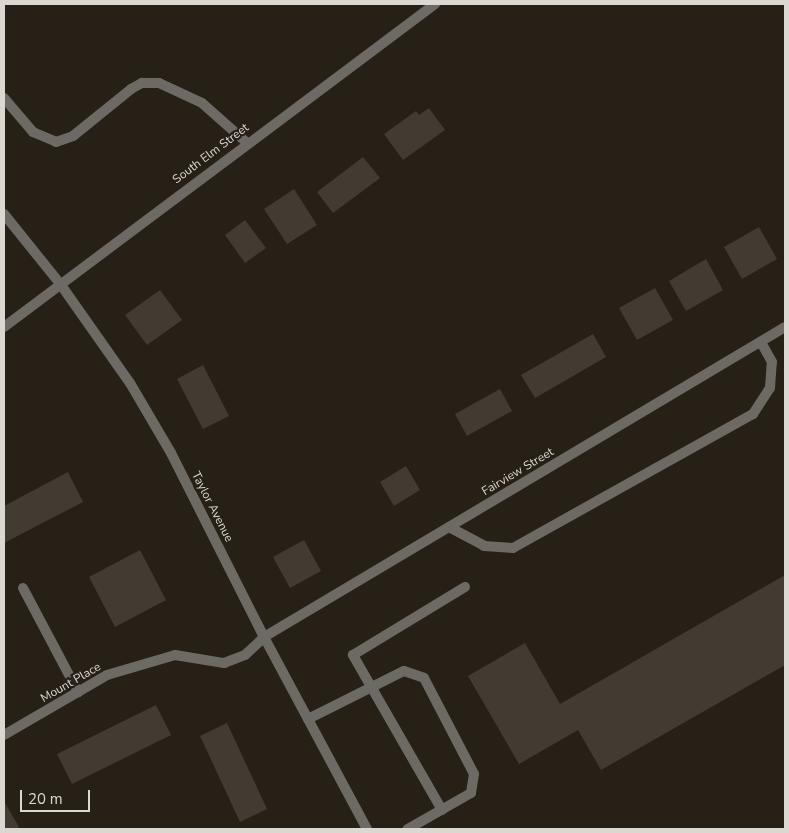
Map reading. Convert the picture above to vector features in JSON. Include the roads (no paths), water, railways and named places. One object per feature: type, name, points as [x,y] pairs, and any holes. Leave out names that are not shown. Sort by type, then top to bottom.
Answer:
[{"type":"street","name":"South Elm Street","points":[[4,327],[62,285],[247,143],[435,4]]},
{"type":"street","points":[[4,98],[33,132],[56,142],[73,136],[131,89],[142,83],[159,83],[202,103],[247,143]]},
{"type":"street","name":"Taylor Avenue","points":[[4,214],[62,285],[130,383],[171,453],[264,637],[368,829]]},
{"type":"street","name":"Fairview Street","points":[[264,637],[785,327]]},
{"type":"street","points":[[449,527],[484,546],[513,548],[752,414],[770,388],[772,362],[761,342]]},
{"type":"street","points":[[23,588],[78,692]]},
{"type":"street","points":[[442,810],[353,655],[465,588]]},
{"type":"street","name":"Mount Place","points":[[4,735],[107,675],[175,655],[224,663],[245,655],[264,637]]},
{"type":"street","points":[[308,719],[404,671],[424,678],[474,774],[471,793],[408,829]]}]
